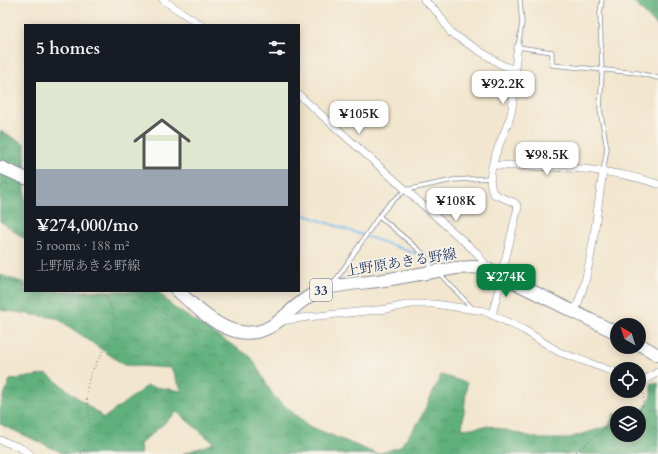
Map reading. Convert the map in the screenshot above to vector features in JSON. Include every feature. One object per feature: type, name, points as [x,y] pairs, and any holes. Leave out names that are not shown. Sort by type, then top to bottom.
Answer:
[{"type":"main road","points":[[0,167],[24,178]]},
{"type":"main road","name":"上野原あきる野線","points":[[179,292],[208,319],[229,329],[255,332],[264,330],[278,322],[305,298],[317,292],[331,288],[468,267],[497,274],[610,330]]},
{"type":"main road","points":[[646,348],[658,355]]},
{"type":"street","points":[[424,0],[438,13],[451,33],[502,65],[516,70]]},
{"type":"street","points":[[166,1],[200,24]]},
{"type":"street","points":[[492,315],[497,274],[505,261],[518,207],[515,203],[494,194],[491,178],[497,150],[511,116],[516,70],[515,62],[518,47]]},
{"type":"street","points":[[300,96],[477,253],[497,274]]},
{"type":"street","points":[[494,165],[584,168],[626,175],[658,184]]},
{"type":"street","points":[[574,312],[580,300],[590,254],[603,172]]},
{"type":"street","points":[[278,322],[308,317],[387,309],[411,304],[434,304],[484,311],[524,330],[559,352],[610,370]]},
{"type":"street","points":[[646,378],[658,372]]},
{"type":"street","points":[[0,440],[21,448],[30,454]]},
{"type":"lane","points":[[520,0],[522,23],[518,47],[552,52],[552,65],[602,71],[638,73],[658,78]]},
{"type":"lane","points":[[602,0],[600,13],[602,71],[600,109],[607,149],[603,172]]},
{"type":"lane","points":[[331,288],[379,216],[391,202],[406,190],[453,180],[491,178]]},
{"type":"lane","points":[[379,216],[425,255],[435,271],[474,310]]},
{"type":"path","points":[[0,279],[24,286]]},
{"type":"path","points":[[81,454],[87,447],[91,434],[87,393],[89,379],[114,328],[111,306],[104,292]]},
{"type":"path","points":[[135,292],[150,304],[185,327],[214,331]]},
{"type":"path","points":[[573,454],[610,426]]},
{"type":"green space","points":[[632,0],[658,0],[658,27]]},
{"type":"green space","points":[[0,131],[24,143],[24,238],[0,221]]},
{"type":"green space","points":[[0,275],[24,283],[24,292],[159,292],[173,307],[251,357],[274,397],[309,426],[377,454],[182,454],[214,443],[177,412],[140,444],[141,454],[65,454],[0,424],[0,406],[10,380],[47,374],[104,418],[147,386],[182,391],[171,368],[124,365],[57,318],[0,310]]},
{"type":"green space","points":[[441,375],[467,383],[462,429],[490,426],[540,439],[566,439],[609,426],[610,424],[610,442],[646,442],[646,406],[651,398],[651,383],[658,383],[658,454],[377,454],[400,447],[420,420]]},
{"type":"waterway","points":[[300,213],[420,255]]}]
